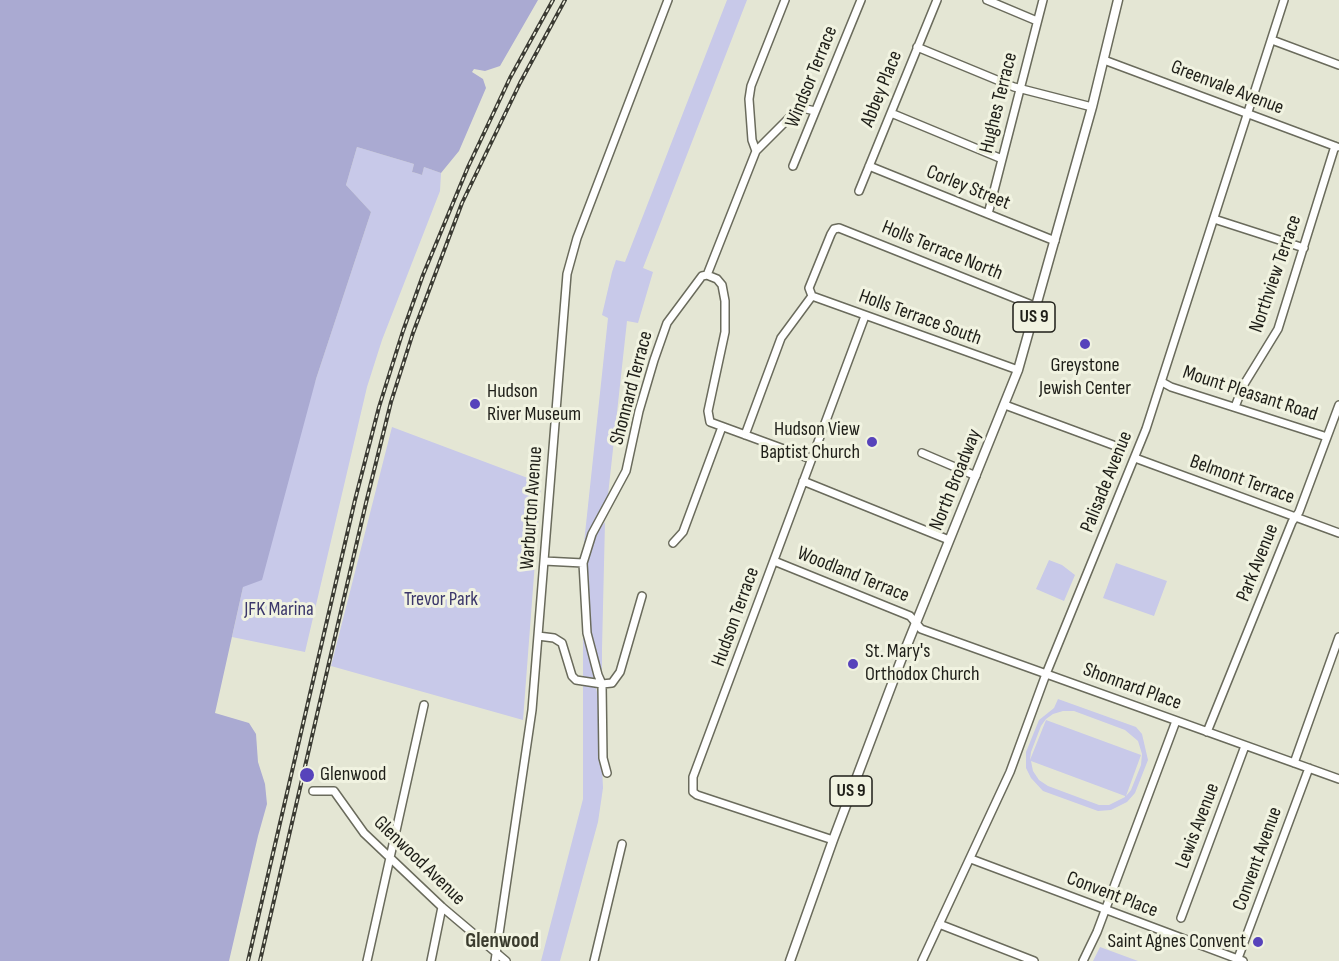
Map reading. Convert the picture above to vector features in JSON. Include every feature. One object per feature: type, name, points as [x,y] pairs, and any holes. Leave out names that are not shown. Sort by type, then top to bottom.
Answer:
[{"type":"main road","name":"North Broadway","points":[[790,961],[833,840],[916,623],[1018,370],[1092,107],[1118,0]]},
{"type":"street","name":"Warburton Avenue","points":[[495,961],[531,716],[567,274],[577,238],[668,0]]},
{"type":"street","points":[[756,151],[752,140],[749,99],[751,86],[785,0]]},
{"type":"street","name":"Windsor Terrace","points":[[793,166],[861,0]]},
{"type":"street","name":"Abbey Place","points":[[859,192],[937,0]]},
{"type":"street","points":[[987,0],[1037,21]]},
{"type":"street","name":"Hughes Terrace","points":[[988,213],[1043,0]]},
{"type":"street","name":"Palisade Avenue","points":[[922,961],[1010,772],[1046,674],[1135,458],[1162,382],[1284,0]]},
{"type":"street","points":[[1272,40],[1339,65]]},
{"type":"street","points":[[917,47],[1020,89],[1092,107]]},
{"type":"street","name":"Greenvale Avenue","points":[[1104,60],[1337,147]]},
{"type":"street","points":[[811,459],[710,422],[708,411],[725,332],[725,301],[722,285],[717,279],[707,275],[756,151],[798,110],[802,108],[815,111]]},
{"type":"street","points":[[891,112],[1002,159]]},
{"type":"street","name":"Northview Terrace","points":[[1235,407],[1243,386],[1278,329],[1337,147]]},
{"type":"street","name":"Corley Street","points":[[869,166],[1055,241]]},
{"type":"street","points":[[1214,219],[1304,248]]},
{"type":"street","name":"Holls Terrace North","points":[[812,296],[809,288],[834,229],[846,231],[1037,307]]},
{"type":"street","name":"Shonnard Terrace","points":[[583,563],[592,534],[626,471],[639,411],[667,324],[693,286],[702,276],[707,275]]},
{"type":"street","points":[[745,435],[781,338],[812,296]]},
{"type":"street","name":"Holls Terrace South","points":[[812,296],[1018,370]]},
{"type":"street","name":"Hudson Terrace","points":[[833,840],[693,792],[693,777],[865,316]]},
{"type":"street","name":"Mount Pleasant Road","points":[[1162,382],[1171,387],[1327,437]]},
{"type":"street","points":[[1005,405],[1113,446]]},
{"type":"street","name":"Park Avenue","points":[[1207,732],[1296,517],[1339,405]]},
{"type":"street","points":[[673,543],[683,532],[722,427]]},
{"type":"street","points":[[922,453],[976,476]]},
{"type":"street","name":"Belmont Terrace","points":[[1135,458],[1339,532]]},
{"type":"street","points":[[803,481],[949,540]]},
{"type":"street","points":[[544,561],[583,563],[587,633],[602,684],[603,758],[607,773]]},
{"type":"street","name":"Woodland Terrace","points":[[774,561],[910,616],[916,623]]},
{"type":"street","points":[[538,636],[554,638],[562,643],[572,676],[576,680],[602,684],[612,683],[620,672],[642,596]]},
{"type":"street","name":"Shonnard Place","points":[[916,623],[921,629],[1339,778]]},
{"type":"street","points":[[1294,763],[1339,638]]},
{"type":"street","points":[[367,961],[424,705]]},
{"type":"street","points":[[1083,961],[1106,910],[1176,721]]},
{"type":"street","name":"Lewis Avenue","points":[[1181,918],[1245,746]]},
{"type":"street","name":"Convent Avenue","points":[[1239,960],[1309,768]]},
{"type":"street","name":"Glenwood Avenue","points":[[314,791],[334,791],[364,833],[442,907],[506,961]]},
{"type":"street","points":[[594,961],[622,844]]},
{"type":"street","name":"Convent Place","points":[[971,859],[1239,960]]},
{"type":"street","points":[[431,961],[442,907]]},
{"type":"street","points":[[939,924],[1034,961]]},
{"type":"green space","points":[[727,0],[747,0],[643,268],[653,272],[638,323],[627,321],[608,495],[584,543],[608,318],[602,315],[612,272],[616,260],[625,262]]},
{"type":"green space","name":"JFK Marina","points":[[357,147],[414,164],[412,172],[422,175],[424,167],[441,173],[440,191],[382,340],[367,387],[305,652],[232,637],[243,587],[316,379],[371,212],[346,185]]},
{"type":"green space","name":"Trevor Park","points":[[392,427],[541,483],[523,720],[331,666]]},
{"type":"green space","points":[[605,522],[602,672],[591,633],[587,566],[595,534]]},
{"type":"green space","points":[[1049,560],[1062,565],[1075,575],[1064,601],[1036,589]]},
{"type":"green space","points":[[1116,563],[1167,581],[1154,616],[1103,598]]},
{"type":"green space","points":[[583,631],[599,701],[603,788],[598,822],[560,961],[541,961],[583,799]]},
{"type":"green space","points":[[1058,699],[1136,727],[1142,734],[1148,760],[1135,793],[1127,802],[1111,810],[1098,811],[1043,791],[1031,778],[1026,768],[1026,752],[1039,720],[1054,708]],"holes":[[[1074,711],[1125,730],[1138,741],[1142,754],[1141,765],[1131,790],[1126,796],[1141,755],[1046,720],[1030,760],[1041,726],[1046,719],[1053,714]],[[1031,761],[1125,796],[1125,797],[1109,805],[1099,805],[1048,786],[1039,780],[1033,771]]]},
{"type":"green space","points":[[1100,947],[1138,961],[1093,961]]},
{"type":"shaded area","points":[[0,0],[538,0],[500,66],[485,71],[474,69],[472,72],[483,79],[486,88],[459,151],[441,173],[424,167],[422,175],[412,172],[414,164],[357,147],[346,185],[371,212],[316,379],[262,580],[243,587],[215,713],[249,723],[256,734],[258,762],[265,784],[267,804],[229,961],[0,961]]},
{"type":"railway","points":[[248,961],[355,500],[379,407],[403,331],[423,275],[468,167],[510,78],[553,0]]},
{"type":"railway","points":[[260,961],[391,402],[413,333],[462,203],[520,83],[565,0]]},
{"type":"place","name":"Greystone Jewish Center","points":[[1085,344]]},
{"type":"place","name":"Hudson River Museum","points":[[475,404]]},
{"type":"place","name":"Hudson View Baptist Church","points":[[872,442]]},
{"type":"place","name":"St. Mary's Orthodox Church","points":[[853,664]]},
{"type":"place","name":"Glenwood","points":[[307,775]]},
{"type":"place","name":"Saint Agnes Convent","points":[[1258,942]]},
{"type":"district","name":"Glenwood","points":[[502,942]]}]
